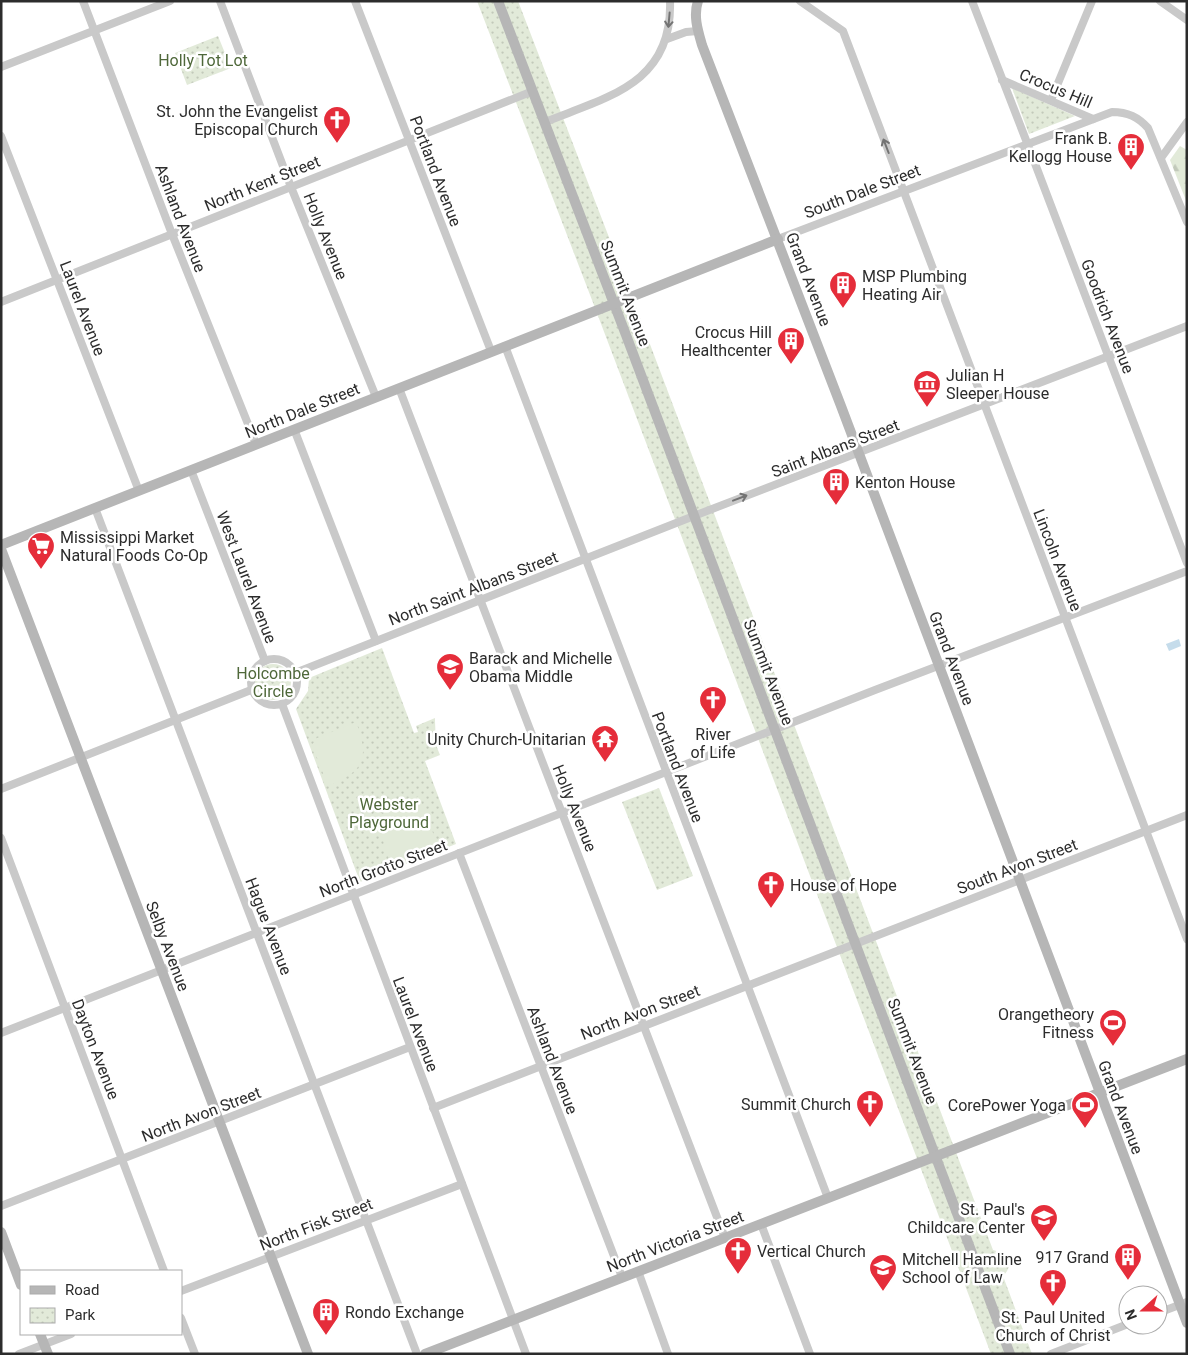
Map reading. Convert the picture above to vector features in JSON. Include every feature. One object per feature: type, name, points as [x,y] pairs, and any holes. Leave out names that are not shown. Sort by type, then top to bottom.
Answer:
[{"type":"street","name":"Ashland Avenue","points":[[83,1],[172,234],[256,444]]},
{"type":"street","points":[[1,67],[170,1]]},
{"type":"street","name":"Holly Avenue","points":[[220,1],[291,187],[376,397]]},
{"type":"street","name":"Portland Avenue","points":[[355,1],[491,351]]},
{"type":"street","name":"Summit Avenue","points":[[498,1],[695,516],[1010,1354]]},
{"type":"street","points":[[545,122],[622,92],[635,83],[653,63],[667,39],[670,1]]},
{"type":"street","name":"Grand Avenue","points":[[698,1],[696,20],[702,45],[778,239],[1100,1092],[1183,1303],[1187,1323]]},
{"type":"street","name":"Lincoln Avenue","points":[[800,1],[843,31],[1187,938]]},
{"type":"street","points":[[812,9],[816,1]]},
{"type":"street","name":"Crocus Hill","points":[[972,1],[1002,80],[1094,119]]},
{"type":"street","points":[[1051,100],[1092,1]]},
{"type":"street","points":[[1160,1],[1187,20]]},
{"type":"street","points":[[667,39],[682,33],[698,31]]},
{"type":"street","name":"Goodrich Avenue","points":[[1002,80],[1187,563]]},
{"type":"street","name":"North Kent Street","points":[[1,302],[232,208],[291,187],[533,91]]},
{"type":"street","name":"South Dale Street","points":[[614,303],[1112,112],[1120,112],[1136,117],[1148,128],[1187,222]]},
{"type":"street","points":[[1161,158],[1187,122]]},
{"type":"street","name":"Laurel Avenue","points":[[1,136],[138,491]]},
{"type":"street","name":"North Dale Street","points":[[1,547],[614,303]]},
{"type":"street","name":"Saint Albans Street","points":[[695,516],[1187,326]]},
{"type":"street","name":"Portland Avenue","points":[[504,346],[828,1198]]},
{"type":"street","name":"Holly Avenue","points":[[399,388],[725,1238]]},
{"type":"street","points":[[294,429],[376,641]]},
{"type":"street","name":"West Laurel Avenue","points":[[191,470],[265,661],[255,668],[250,681],[251,690]]},
{"type":"street","name":"Hague Avenue","points":[[95,508],[417,1354]]},
{"type":"street","name":"North Saint Albans Street","points":[[296,673],[695,516]]},
{"type":"street","name":"Selby Avenue","points":[[1,547],[308,1354]]},
{"type":"street","name":"North Grotto Street","points":[[1,1033],[665,772],[1187,571]]},
{"type":"street","points":[[1,789],[251,690],[264,703],[282,704],[288,701],[296,689],[296,673],[288,664],[281,660],[265,661]]},
{"type":"street","name":"Laurel Avenue","points":[[282,704],[526,1354]]},
{"type":"street","name":"South Avon Street","points":[[856,942],[1187,815]]},
{"type":"street","name":"Dayton Avenue","points":[[1,838],[164,1270]]},
{"type":"street","name":"Ashland Avenue","points":[[459,853],[622,1277]]},
{"type":"street","name":"North Avon Street","points":[[433,1108],[856,942]]},
{"type":"street","name":"North Avon Street","points":[[1,1206],[410,1047]]},
{"type":"street","name":"North Victoria Street","points":[[425,1354],[1187,1059]]},
{"type":"street","name":"North Fisk Street","points":[[182,1292],[462,1184]]},
{"type":"street","points":[[761,1224],[810,1354]]},
{"type":"street","points":[[1,1232],[20,1282]]},
{"type":"street","points":[[638,1271],[668,1354]]},
{"type":"street","points":[[1168,1309],[1183,1303]]},
{"type":"street","points":[[182,1321],[195,1354]]},
{"type":"street","points":[[1051,1354],[1118,1328]]},
{"type":"street","points":[[19,1354],[68,1335]]},
{"type":"green space","points":[[477,1],[518,1],[993,1250],[1006,1256],[1008,1260],[1009,1267],[1003,1276],[1032,1354],[991,1354]]},
{"type":"green space","name":"Holly Tot Lot","points":[[218,36],[231,68],[187,85],[175,53]]},
{"type":"green space","points":[[1012,88],[1075,116],[1029,134]]},
{"type":"green space","points":[[1180,146],[1187,150],[1187,203],[1170,160]]},
{"type":"green space","name":"Webster Playground","points":[[382,648],[414,733],[418,732],[416,726],[435,718],[436,745],[440,755],[425,761],[456,844],[360,882],[296,709],[308,691],[309,678]]},
{"type":"green space","name":"Holcombe Circle","points":[[273,664],[285,670],[291,682],[285,694],[273,700],[261,694],[255,682],[261,670]]},
{"type":"green space","points":[[356,722],[363,746],[361,762],[350,775],[328,786],[312,745],[317,738]]},
{"type":"green space","points":[[659,788],[693,876],[657,890],[622,802]]},
{"type":"green space","points":[[419,796],[436,841],[431,849],[391,864],[383,839],[382,830],[384,822],[395,809]]},
{"type":"water","points":[[1179,639],[1181,646],[1169,651],[1166,644]]},
{"type":"place","name":"St. John the Evangelist Episcopal Church","points":[[337,144]]},
{"type":"place","name":"Frank B. Kellogg House","points":[[1131,171]]},
{"type":"place","name":"MSP Plumbing Heating Air","points":[[843,309]]},
{"type":"place","name":"Crocus Hill Healthcenter","points":[[791,365]]},
{"type":"place","name":"Julian H Sleeper House","points":[[927,408]]},
{"type":"place","name":"Kenton House","points":[[836,506]]},
{"type":"place","name":"Mississippi Market Natural Foods Co-Op","points":[[41,570]]},
{"type":"place","name":"Barack and Michelle Obama Middle","points":[[450,691]]},
{"type":"place","name":"River of Life","points":[[713,724]]},
{"type":"place","name":"Unity Church-Unitarian","points":[[605,763]]},
{"type":"place","name":"House of Hope","points":[[771,909]]},
{"type":"place","name":"Orangetheory Fitness","points":[[1113,1047]]},
{"type":"place","name":"Summit Church","points":[[870,1128]]},
{"type":"place","name":"CorePower Yoga","points":[[1085,1129]]},
{"type":"place","name":"St. Paul's Childcare Center","points":[[1044,1242]]},
{"type":"place","name":"Vertical Church","points":[[738,1275]]},
{"type":"place","name":"917 Grand","points":[[1128,1281]]},
{"type":"place","name":"Mitchell Hamline School of Law","points":[[883,1292]]},
{"type":"place","name":"St. Paul United Church of Christ","points":[[1053,1307]]},
{"type":"place","name":"Rondo Exchange","points":[[326,1336]]}]
